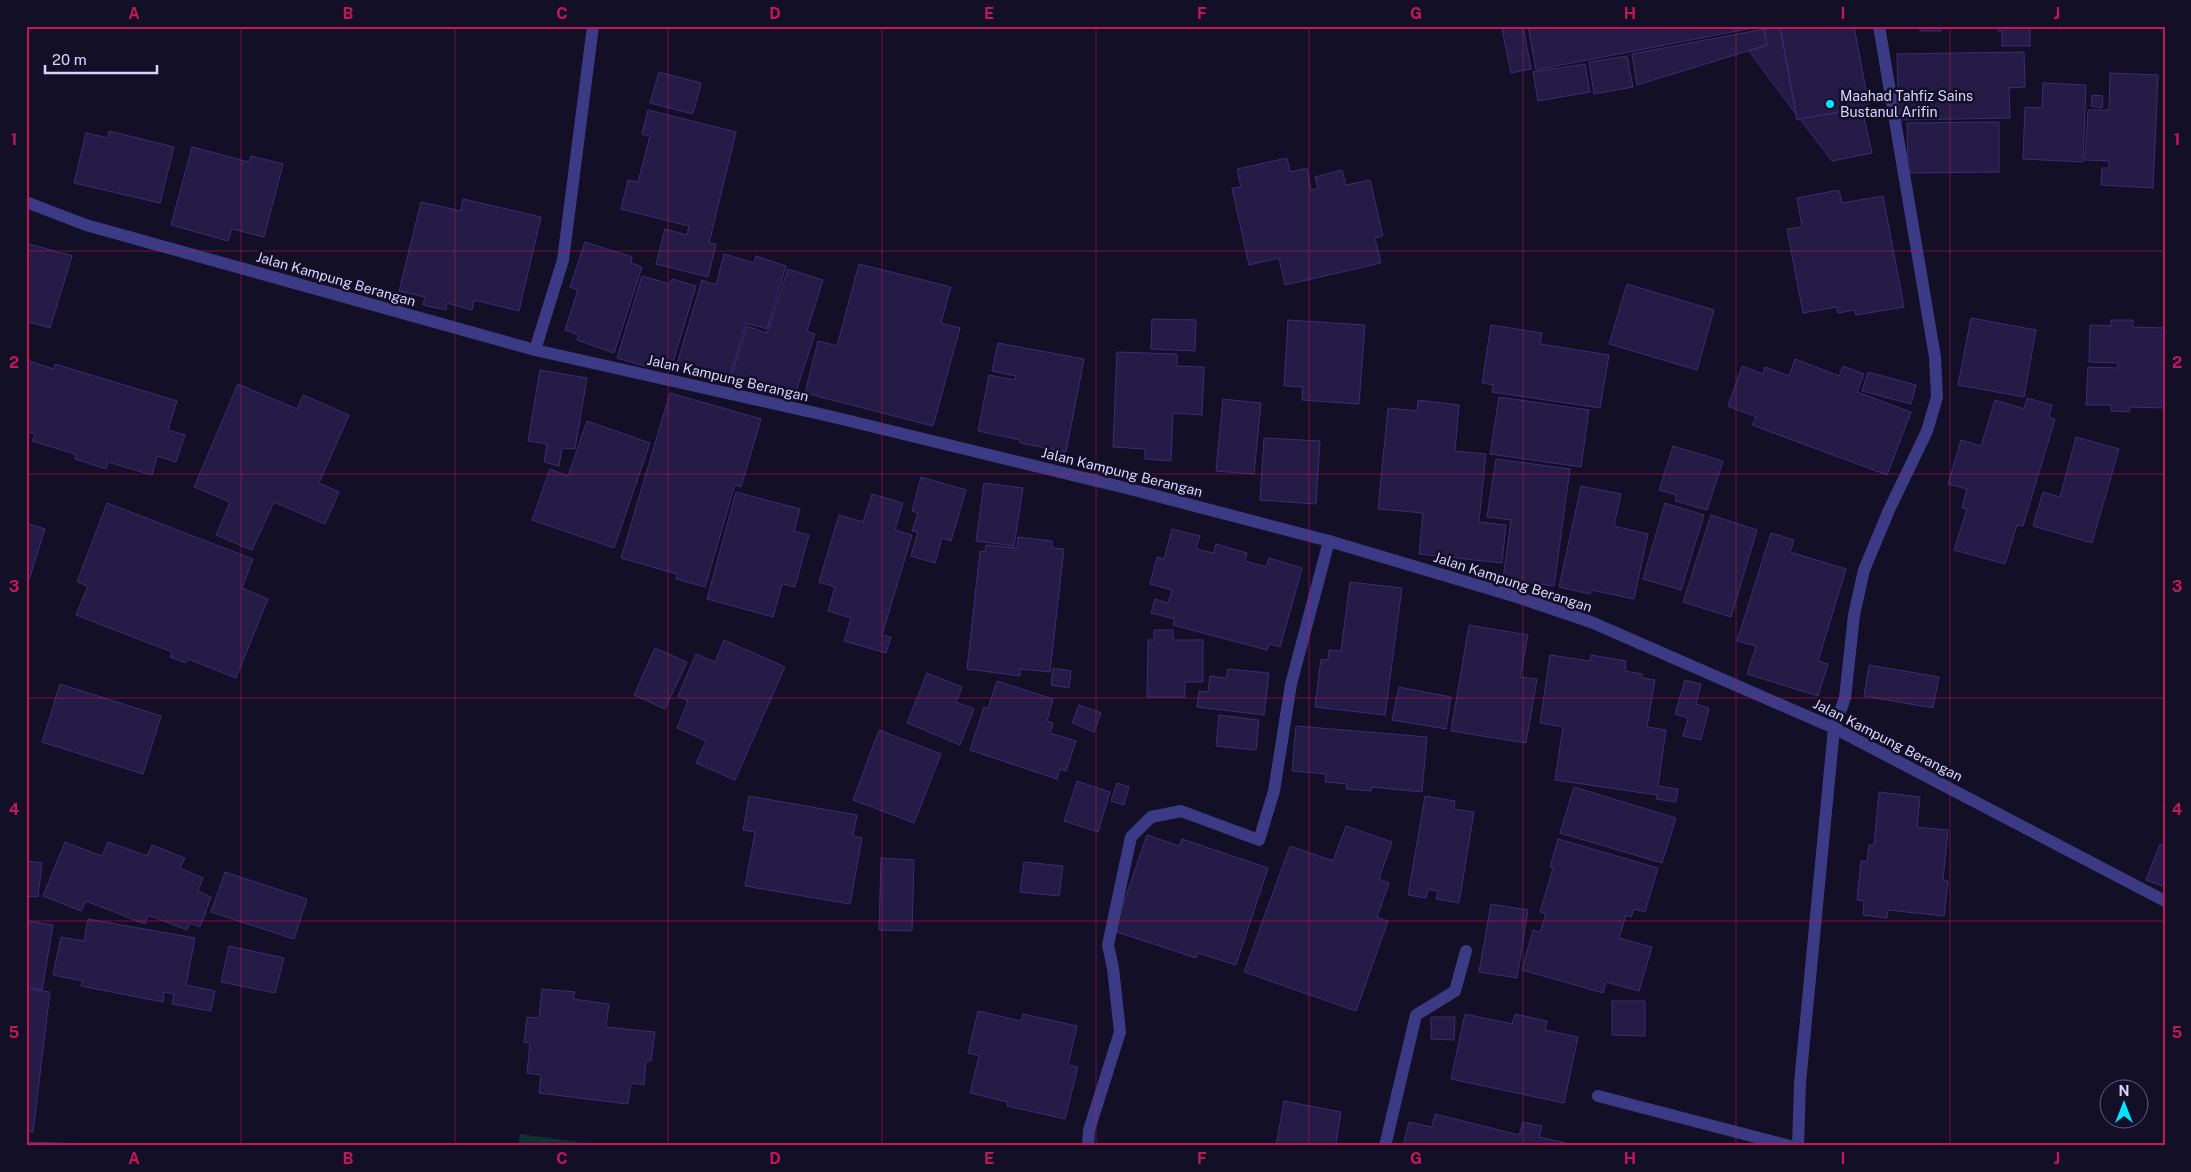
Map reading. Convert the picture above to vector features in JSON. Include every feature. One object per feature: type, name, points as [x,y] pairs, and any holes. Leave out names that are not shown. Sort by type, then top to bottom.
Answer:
[{"type":"street","points":[[535,350],[563,260],[593,26]]},
{"type":"street","points":[[1798,1146],[1800,1083],[1834,728],[1845,698],[1854,615],[1864,570],[1889,510],[1926,431],[1937,397],[1935,357],[1879,26]]},
{"type":"street","name":"Jalan Kampung Berangan","points":[[26,202],[86,224],[535,350],[972,450],[1329,541],[1517,597],[1591,622],[1834,728],[2165,900]]},
{"type":"street","points":[[1088,1146],[1089,1130],[1120,1032],[1113,968],[1108,945],[1131,836],[1151,817],[1181,811],[1259,840],[1274,790],[1291,684],[1329,541]]},
{"type":"street","points":[[1385,1146],[1416,1016],[1454,991],[1466,952]]},
{"type":"street","points":[[1598,1096],[1790,1146]]},
{"type":"green space","points":[[520,1134],[608,1146],[518,1146]]},
{"type":"building","points":[[1523,26],[1531,69],[1511,73],[1502,29]]},
{"type":"building","points":[[1528,26],[1763,26],[1536,70]]},
{"type":"building","points":[[1780,26],[1854,26],[1869,106],[1797,120]]},
{"type":"building","points":[[1920,26],[1941,26],[1941,31],[1920,31]]},
{"type":"building","points":[[1998,26],[2030,26],[2030,46],[2002,46],[2002,31],[1998,31]]},
{"type":"building","points":[[1780,28],[1796,114],[1749,51],[1767,45],[1764,29]]},
{"type":"building","points":[[1764,29],[1767,45],[1637,85],[1632,54]]},
{"type":"building","points":[[2024,52],[2025,87],[2009,88],[2010,118],[1899,120],[1897,54]]},
{"type":"building","points":[[1627,56],[1633,87],[1594,94],[1589,62]]},
{"type":"building","points":[[1585,64],[1590,92],[1538,101],[1533,72]]},
{"type":"building","points":[[659,72],[701,83],[693,114],[650,103]]},
{"type":"building","points":[[2110,73],[2158,75],[2153,188],[2101,185],[2102,168],[2109,168],[2109,161],[2085,160],[2088,110],[2109,110]]},
{"type":"building","points":[[2043,83],[2086,85],[2083,162],[2023,159],[2025,107],[2042,108]]},
{"type":"building","points":[[2092,95],[2103,96],[2102,108],[2091,106]]},
{"type":"building","points":[[1862,108],[1872,153],[1832,161],[1800,119]]},
{"type":"building","points":[[648,110],[736,132],[709,243],[716,244],[708,277],[656,264],[665,229],[687,235],[689,226],[621,209],[628,180],[638,182],[650,136],[642,134]]},
{"type":"building","points":[[1999,122],[1999,172],[1908,173],[1907,123]]},
{"type":"building","points":[[109,131],[174,147],[160,203],[74,183],[86,133],[108,138]]},
{"type":"building","points":[[192,147],[249,162],[251,156],[283,164],[264,237],[232,229],[228,241],[171,225]]},
{"type":"building","points":[[1287,158],[1290,172],[1307,168],[1311,190],[1318,188],[1315,177],[1342,170],[1346,185],[1370,180],[1383,236],[1375,238],[1381,263],[1285,285],[1279,258],[1249,265],[1232,188],[1241,187],[1237,169]]},
{"type":"building","points":[[1839,190],[1842,203],[1883,196],[1904,307],[1856,315],[1855,310],[1838,313],[1837,307],[1803,313],[1787,229],[1802,227],[1797,198]]},
{"type":"building","points":[[463,199],[541,217],[519,311],[474,300],[472,310],[447,303],[446,310],[423,305],[425,297],[399,291],[421,202],[461,211]]},
{"type":"building","points":[[585,242],[632,257],[631,263],[642,267],[614,353],[577,340],[579,335],[565,330],[578,290],[570,287]]},
{"type":"building","points":[[26,243],[72,256],[50,328],[26,321]]},
{"type":"building","points":[[724,254],[754,263],[756,256],[786,266],[767,329],[746,323],[729,379],[677,364],[702,280],[716,285]]},
{"type":"building","points":[[859,264],[951,287],[941,323],[960,328],[933,426],[805,393],[818,341],[837,346]]},
{"type":"building","points":[[788,269],[823,280],[807,331],[815,334],[794,398],[731,377],[747,326],[767,333]]},
{"type":"building","points":[[642,276],[670,284],[672,279],[696,286],[672,365],[650,359],[648,367],[617,358]]},
{"type":"building","points":[[1627,284],[1714,310],[1697,370],[1609,344]]},
{"type":"building","points":[[1971,318],[2036,330],[2024,397],[1958,385]]},
{"type":"building","points":[[1152,319],[1196,320],[1195,351],[1151,349]]},
{"type":"building","points":[[1288,320],[1365,325],[1359,404],[1302,400],[1303,387],[1284,386]]},
{"type":"building","points":[[2111,320],[2133,320],[2133,327],[2165,328],[2165,408],[2130,407],[2130,412],[2111,411],[2111,405],[2086,405],[2088,367],[2118,368],[2118,363],[2089,362],[2090,325],[2111,326]]},
{"type":"building","points":[[1491,325],[1542,333],[1540,344],[1609,355],[1600,408],[1492,392],[1493,385],[1482,383]]},
{"type":"building","points":[[998,343],[1084,359],[1066,452],[1020,443],[1020,440],[978,431],[989,375],[1015,380],[1016,376],[992,371]]},
{"type":"building","points":[[1117,352],[1177,354],[1177,366],[1204,367],[1202,415],[1173,413],[1171,461],[1145,459],[1145,449],[1113,447]]},
{"type":"building","points":[[1795,359],[1839,376],[1843,366],[1864,374],[1857,392],[1911,412],[1887,475],[1752,425],[1756,417],[1728,406],[1742,366],[1763,374],[1765,367],[1789,376]]},
{"type":"building","points":[[26,360],[54,369],[55,364],[177,401],[168,430],[185,435],[176,462],[157,456],[152,475],[108,462],[106,469],[75,459],[75,454],[32,441],[35,434],[26,431]]},
{"type":"building","points":[[540,370],[587,378],[575,449],[562,448],[559,466],[544,462],[547,444],[528,441]]},
{"type":"building","points":[[1868,372],[1916,385],[1911,404],[1862,391]]},
{"type":"building","points":[[238,384],[297,409],[303,395],[349,415],[319,483],[339,492],[325,524],[274,502],[252,550],[216,535],[230,502],[194,487]]},
{"type":"building","points":[[670,393],[761,419],[741,487],[735,485],[705,587],[676,579],[677,574],[621,558]]},
{"type":"building","points":[[1499,397],[1589,410],[1581,467],[1490,454]]},
{"type":"building","points":[[2027,398],[2052,405],[2049,417],[2055,419],[2023,526],[2017,525],[2005,564],[1954,550],[1967,509],[1962,508],[1967,489],[1948,484],[1961,440],[1981,446],[1995,400],[2024,409]]},
{"type":"building","points":[[1223,399],[1261,403],[1254,474],[1216,471]]},
{"type":"building","points":[[1418,400],[1459,405],[1455,451],[1486,454],[1479,522],[1506,525],[1502,563],[1419,554],[1423,513],[1378,509],[1388,408],[1417,411]]},
{"type":"building","points":[[587,421],[650,443],[614,548],[532,520],[550,469],[568,476]]},
{"type":"building","points":[[2076,437],[2119,449],[2092,543],[2033,526],[2043,492],[2060,497]]},
{"type":"building","points":[[1264,438],[1320,441],[1316,504],[1260,500]]},
{"type":"building","points":[[1673,446],[1723,461],[1707,510],[1675,501],[1677,495],[1659,490]]},
{"type":"building","points":[[1496,459],[1570,469],[1554,586],[1503,579],[1511,520],[1487,517]]},
{"type":"building","points":[[921,477],[966,490],[951,541],[942,538],[935,563],[911,556],[918,532],[912,531],[918,513],[912,511]]},
{"type":"building","points":[[984,483],[1023,488],[1014,546],[976,541]]},
{"type":"building","points":[[1581,486],[1621,494],[1614,526],[1648,534],[1634,599],[1591,590],[1590,594],[1559,587]]},
{"type":"building","points":[[736,492],[800,509],[794,531],[809,535],[795,587],[782,584],[773,617],[707,599]]},
{"type":"building","points":[[872,494],[903,503],[895,530],[912,535],[882,635],[891,637],[886,653],[844,641],[851,618],[828,611],[835,587],[819,582],[839,515],[863,522]]},
{"type":"building","points":[[107,503],[253,559],[242,588],[268,599],[236,678],[188,659],[186,663],[170,657],[172,652],[76,615],[88,586],[77,582]]},
{"type":"building","points":[[1665,503],[1704,515],[1681,590],[1643,579]]},
{"type":"building","points":[[1711,515],[1757,530],[1731,617],[1683,602]]},
{"type":"building","points":[[26,523],[45,529],[26,589]]},
{"type":"building","points":[[1172,529],[1200,536],[1196,549],[1214,553],[1216,544],[1247,553],[1245,561],[1266,567],[1269,558],[1302,568],[1280,647],[1269,644],[1267,650],[1173,625],[1175,619],[1151,613],[1155,599],[1168,603],[1172,590],[1150,584],[1157,557],[1164,559]]},
{"type":"building","points":[[1771,533],[1794,540],[1790,552],[1846,569],[1818,661],[1828,664],[1818,696],[1747,674],[1756,646],[1737,641]]},
{"type":"building","points":[[1018,537],[1052,541],[1052,548],[1064,549],[1050,672],[1020,669],[1020,676],[967,669],[980,551],[985,552],[986,545],[1017,548]]},
{"type":"building","points":[[1350,582],[1402,588],[1385,715],[1315,707],[1321,659],[1328,660],[1329,650],[1341,651]]},
{"type":"building","points":[[1469,625],[1528,635],[1520,677],[1537,679],[1526,743],[1451,731]]},
{"type":"building","points":[[1154,630],[1173,630],[1173,640],[1203,640],[1203,682],[1185,682],[1185,697],[1147,697],[1148,640],[1154,640]]},
{"type":"building","points":[[724,640],[785,667],[735,780],[696,763],[706,741],[677,728],[688,701],[678,696],[696,654],[715,662]]},
{"type":"building","points":[[655,648],[687,662],[665,709],[634,695]]},
{"type":"building","points":[[1550,655],[1590,661],[1591,655],[1626,661],[1625,671],[1642,674],[1642,678],[1655,680],[1647,727],[1666,730],[1658,786],[1678,789],[1676,802],[1656,799],[1657,795],[1555,780],[1563,727],[1540,723]]},
{"type":"building","points":[[1869,665],[1939,677],[1933,708],[1864,696]]},
{"type":"building","points":[[1053,668],[1071,671],[1069,688],[1051,685]]},
{"type":"building","points":[[1228,669],[1269,673],[1264,715],[1197,707],[1199,691],[1208,692],[1210,676],[1226,678]]},
{"type":"building","points":[[927,673],[962,687],[956,702],[974,709],[960,745],[907,723]]},
{"type":"building","points":[[1685,680],[1701,684],[1696,704],[1709,708],[1701,740],[1683,736],[1688,718],[1675,714]]},
{"type":"building","points":[[997,681],[1053,699],[1047,721],[1053,723],[1050,733],[1076,741],[1066,771],[1060,769],[1057,779],[970,750],[984,707],[988,708]]},
{"type":"building","points":[[60,684],[161,716],[143,774],[42,742]]},
{"type":"building","points":[[1399,687],[1451,697],[1446,729],[1392,720]]},
{"type":"building","points":[[1079,705],[1101,713],[1094,732],[1072,723]]},
{"type":"building","points":[[1219,715],[1259,720],[1256,750],[1216,746]]},
{"type":"building","points":[[1296,726],[1427,737],[1422,792],[1372,787],[1371,791],[1346,789],[1347,784],[1325,782],[1326,774],[1292,771]]},
{"type":"building","points":[[879,730],[941,754],[914,823],[853,800]]},
{"type":"building","points":[[1077,781],[1110,792],[1098,832],[1064,821]]},
{"type":"building","points":[[1117,783],[1129,787],[1124,805],[1111,801]]},
{"type":"building","points":[[1574,787],[1676,818],[1662,863],[1560,833]]},
{"type":"building","points":[[1879,792],[1920,797],[1917,827],[1948,830],[1943,880],[1948,881],[1944,916],[1888,910],[1887,918],[1863,915],[1864,901],[1857,900],[1861,861],[1867,862],[1869,845],[1874,845]]},
{"type":"building","points":[[749,796],[857,815],[853,836],[862,838],[850,904],[745,886],[755,832],[743,830]]},
{"type":"building","points":[[1425,796],[1455,801],[1454,809],[1474,812],[1459,903],[1436,899],[1438,891],[1428,889],[1426,898],[1408,895]]},
{"type":"building","points":[[1346,826],[1392,842],[1379,879],[1389,883],[1377,917],[1388,921],[1356,1011],[1244,972],[1290,846],[1333,861]]},
{"type":"building","points":[[1147,835],[1179,846],[1182,839],[1268,868],[1236,965],[1198,953],[1196,958],[1114,931]]},
{"type":"building","points":[[1558,839],[1658,868],[1645,912],[1634,909],[1631,917],[1626,915],[1619,938],[1652,947],[1639,991],[1606,982],[1603,993],[1522,970],[1533,930],[1540,932],[1546,914],[1540,912],[1553,868],[1550,867]]},
{"type":"building","points":[[65,842],[102,856],[108,842],[147,856],[152,845],[185,858],[180,868],[203,878],[198,891],[211,897],[200,927],[190,923],[187,930],[148,915],[145,924],[86,901],[81,911],[43,896]]},
{"type":"building","points":[[2160,844],[2165,846],[2165,887],[2146,880]]},
{"type":"building","points":[[881,858],[914,860],[912,931],[879,930]]},
{"type":"building","points":[[26,861],[42,863],[38,897],[26,896]]},
{"type":"building","points":[[1024,862],[1063,866],[1059,896],[1020,892]]},
{"type":"building","points":[[225,872],[307,899],[294,939],[211,912]]},
{"type":"building","points":[[1491,904],[1528,910],[1517,978],[1479,972]]},
{"type":"building","points":[[88,919],[195,938],[186,985],[215,991],[211,1011],[172,1004],[174,994],[164,992],[163,1002],[81,986],[83,981],[53,975],[61,937],[84,941]]},
{"type":"building","points":[[26,921],[53,925],[42,990],[26,987]]},
{"type":"building","points":[[229,946],[284,958],[275,993],[221,982]]},
{"type":"building","points":[[26,989],[50,992],[33,1132],[26,1131]]},
{"type":"building","points":[[542,989],[575,992],[573,999],[609,1004],[606,1027],[655,1032],[651,1061],[646,1061],[644,1085],[631,1083],[628,1104],[539,1093],[541,1075],[527,1073],[530,1043],[524,1042],[527,1017],[539,1018]]},
{"type":"building","points":[[1612,1001],[1645,1001],[1645,1036],[1612,1035]]},
{"type":"building","points":[[978,1011],[1021,1021],[1023,1014],[1077,1026],[1068,1065],[1078,1067],[1065,1119],[1007,1106],[1008,1102],[970,1093],[979,1056],[968,1053]]},
{"type":"building","points":[[1465,1014],[1512,1024],[1515,1014],[1547,1021],[1545,1030],[1578,1037],[1564,1103],[1451,1079]]},
{"type":"building","points":[[1431,1017],[1455,1017],[1454,1040],[1431,1039]]},
{"type":"building","points":[[1284,1101],[1341,1112],[1336,1143],[1353,1146],[1276,1146]]},
{"type":"building","points":[[1435,1114],[1519,1135],[1523,1122],[1542,1126],[1539,1137],[1570,1144],[1570,1146],[1403,1146],[1409,1122],[1432,1127]]},
{"type":"building","points":[[26,1142],[123,1145],[26,1146]]},
{"type":"place","name":"Maahad Tahfiz Sains Bustanul Arifin","points":[[1830,104]]}]
